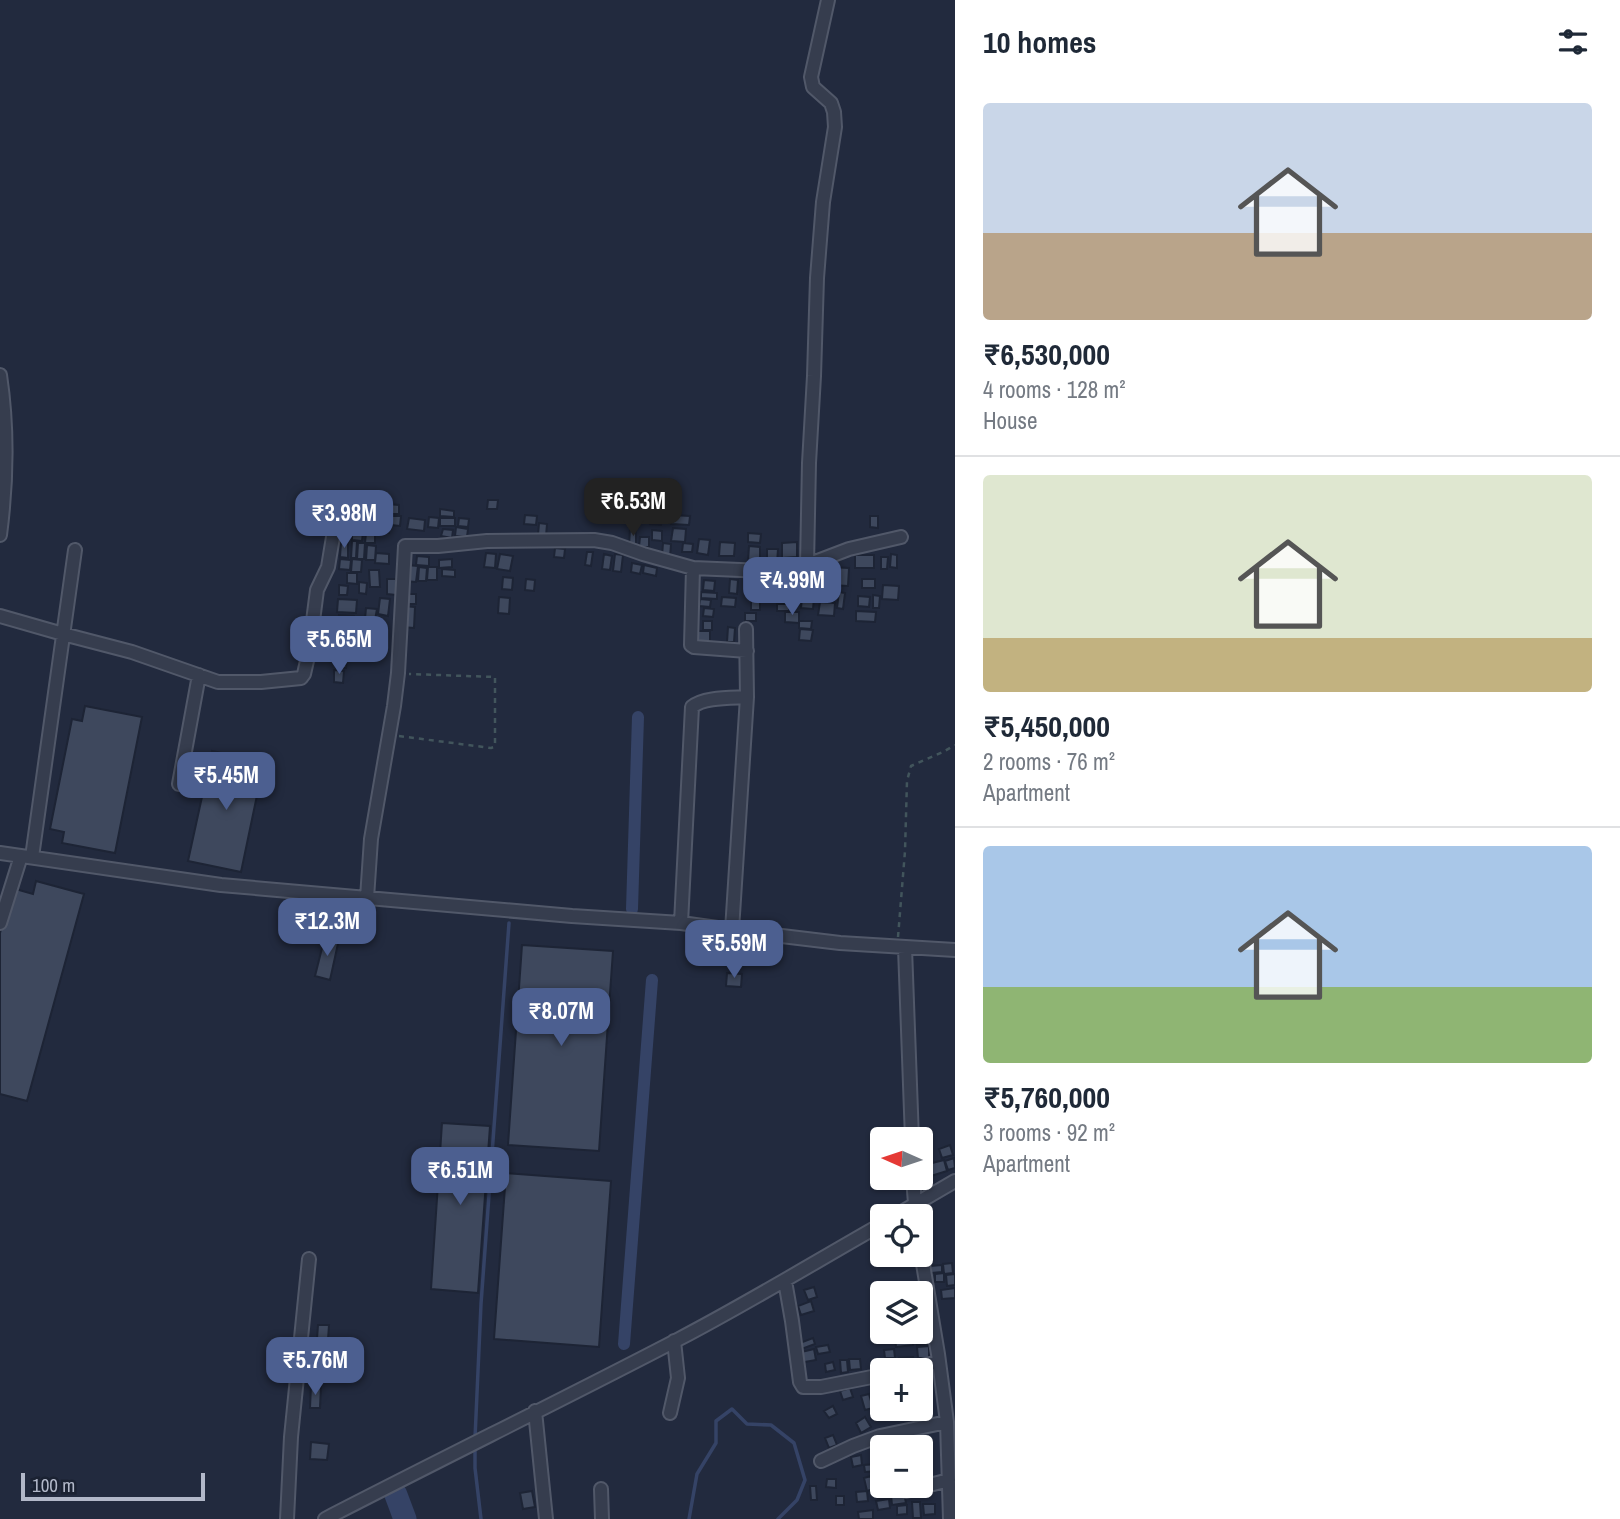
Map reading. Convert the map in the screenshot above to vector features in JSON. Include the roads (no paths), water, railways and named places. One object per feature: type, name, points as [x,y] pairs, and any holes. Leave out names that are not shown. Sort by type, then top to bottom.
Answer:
[{"type":"street","points":[[807,565],[817,278],[823,202],[835,127],[831,103],[813,87],[811,77],[828,0]]},
{"type":"street","points":[[0,375],[6,462],[0,535]]},
{"type":"street","points":[[0,616],[132,652],[218,682],[301,678],[309,652],[317,590],[328,567],[335,525]]},
{"type":"street","points":[[367,898],[371,839],[398,673],[405,546],[487,541],[594,540],[692,568],[765,571],[807,565],[849,549],[901,537]]},
{"type":"street","points":[[0,923],[26,857],[75,550]]},
{"type":"street","points":[[692,568],[691,645],[747,651]]},
{"type":"street","points":[[732,930],[747,697],[746,629]]},
{"type":"street","points":[[179,784],[199,675]]},
{"type":"street","points":[[681,923],[692,707],[697,702],[747,697]]},
{"type":"street","points":[[0,853],[221,885],[681,923],[840,943],[955,950]]},
{"type":"street","points":[[901,947],[911,1127]]},
{"type":"street","points":[[924,1204],[955,1181]]},
{"type":"street","points":[[325,1519],[674,1341],[785,1281],[870,1230]]},
{"type":"street","points":[[287,1519],[291,1437],[309,1259]]},
{"type":"street","points":[[923,1267],[947,1422],[951,1479],[950,1519]]},
{"type":"street","points":[[785,1281],[803,1387],[821,1387],[870,1377]]},
{"type":"street","points":[[670,1413],[678,1378],[674,1341]]},
{"type":"street","points":[[933,1363],[939,1362]]},
{"type":"street","points":[[536,1411],[546,1519]]},
{"type":"street","points":[[821,1461],[880,1436],[947,1422]]},
{"type":"street","points":[[933,1484],[951,1479]]},
{"type":"street","points":[[601,1489],[602,1519]]},
{"type":"waterway","points":[[632,909],[638,717]]},
{"type":"waterway","points":[[475,1438],[481,1304],[509,923]]},
{"type":"waterway","points":[[624,1344],[652,980]]},
{"type":"waterway","points":[[689,1519],[697,1474],[716,1443],[716,1421],[732,1409],[747,1424],[771,1425],[794,1443],[805,1480],[797,1500],[778,1519]]},
{"type":"waterway","points":[[475,1445],[481,1519]]},
{"type":"waterway","points":[[396,1495],[405,1519]]}]
